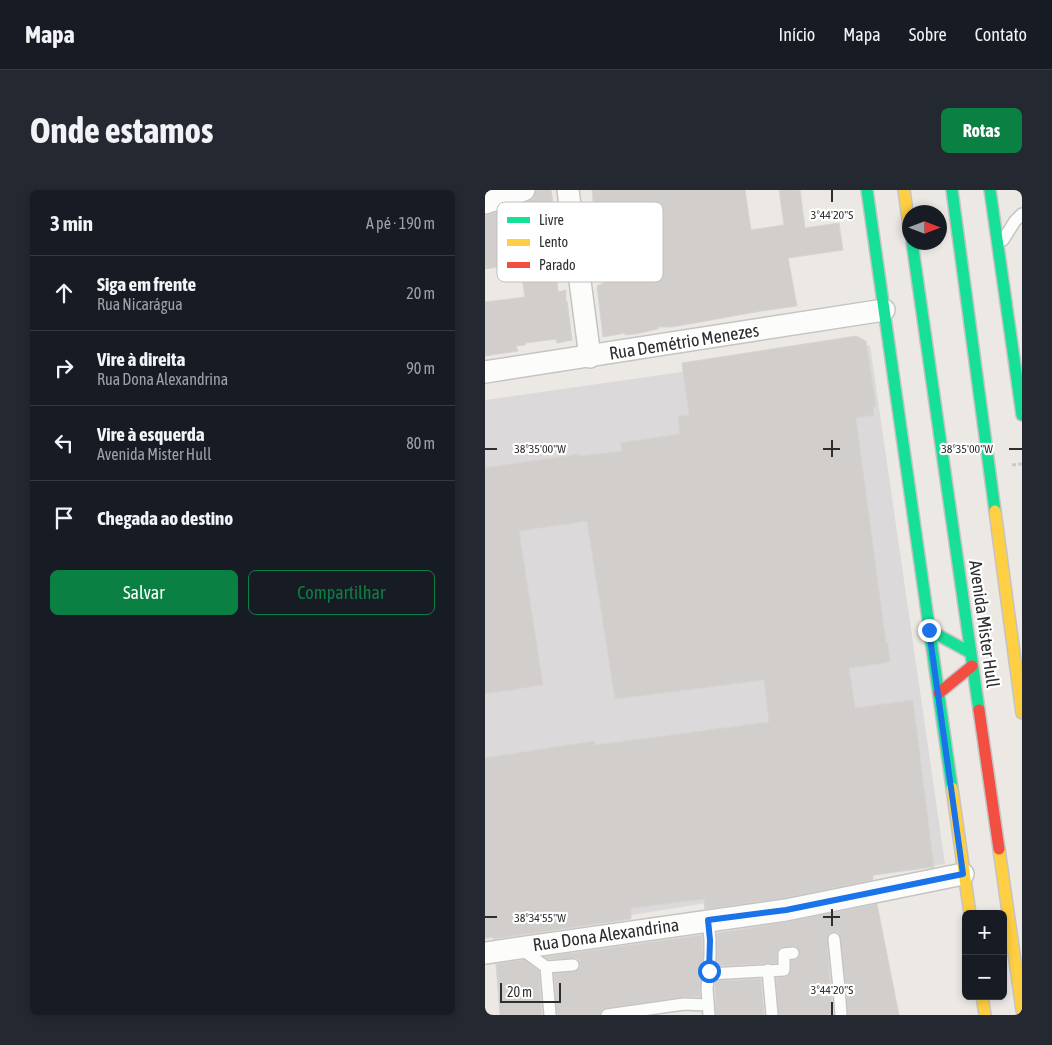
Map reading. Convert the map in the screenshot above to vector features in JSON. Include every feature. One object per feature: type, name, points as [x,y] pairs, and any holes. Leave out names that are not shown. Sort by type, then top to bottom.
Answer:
[{"type":"main road","points":[[867,190],[968,910]]},
{"type":"main road","points":[[904,190],[906,205]]},
{"type":"main road","name":"Avenida Mister Hull","points":[[952,190],[1022,713]]},
{"type":"main road","points":[[990,190],[1022,415]]},
{"type":"main road","name":"Avenida Mister Hull","points":[[913,250],[1022,1010]]},
{"type":"main road","points":[[929,630],[971,653]]},
{"type":"main road","points":[[939,693],[972,666]]},
{"type":"main road","points":[[983,1000],[985,1015]]},
{"type":"street","points":[[485,203],[523,190]]},
{"type":"street","points":[[581,282],[591,356]]},
{"type":"street","name":"Rua Demétrio Menezes","points":[[485,372],[884,310]]},
{"type":"street","name":"Rua Dona Alexandrina","points":[[485,952],[786,910],[963,874]]},
{"type":"lane","points":[[999,251],[1006,233],[1022,214]]},
{"type":"lane","points":[[607,1015],[683,1004],[708,1010],[707,989],[710,940],[708,920]]},
{"type":"lane","points":[[834,940],[841,1015]]},
{"type":"lane","points":[[518,948],[546,967],[573,965]]},
{"type":"lane","points":[[709,974],[784,970],[784,954],[793,953]]},
{"type":"lane","points":[[546,967],[550,1015]]},
{"type":"lane","points":[[768,970],[772,1015]]},
{"type":"shaded area","points":[[870,345],[945,864],[485,939],[485,400]]},
{"type":"building","points":[[536,190],[551,190],[553,202],[528,202],[534,198]]},
{"type":"building","points":[[592,190],[745,190],[751,230],[784,225],[779,190],[800,190],[805,228],[839,223],[843,250],[788,258],[797,306],[672,327],[658,327],[658,329],[635,334],[625,335],[625,333],[603,337],[597,286],[606,282],[663,282],[663,202],[593,202]]},
{"type":"building","points":[[497,212],[497,267],[485,269],[485,215]]},
{"type":"building","points":[[523,282],[557,282],[558,292],[566,290],[572,340],[557,343],[556,339],[525,343],[525,345],[516,346],[518,351],[485,356],[485,302],[525,297]]},
{"type":"building","points":[[856,336],[866,341],[876,407],[873,407],[874,415],[856,418],[890,662],[849,668],[855,708],[913,700],[934,867],[873,875],[872,880],[784,898],[705,909],[704,899],[631,908],[631,919],[493,939],[493,937],[485,938],[485,758],[594,741],[595,745],[769,722],[764,680],[615,699],[587,521],[519,531],[543,685],[485,694],[485,468],[579,454],[579,456],[623,451],[620,443],[680,434],[678,416],[689,415],[682,363]]},
{"type":"building","points":[[877,904],[899,1015],[848,1015],[841,938],[837,932],[829,933],[827,939],[833,1015],[779,1015],[776,978],[785,977],[790,974],[791,961],[800,956],[799,949],[796,946],[779,948],[777,963],[717,966],[717,933],[788,922]]},
{"type":"building","points":[[702,935],[703,956],[700,997],[683,997],[606,1008],[602,1009],[600,1015],[557,1015],[554,974],[577,971],[580,968],[580,964],[576,958],[548,959],[545,957]]},
{"type":"building","points":[[524,960],[539,971],[542,1015],[500,1015],[496,964]]},
{"type":"building","points":[[761,979],[764,1015],[716,1015],[715,981]]},
{"type":"traffic: fast","points":[[867,190],[952,788]]},
{"type":"traffic: fast","points":[[952,190],[995,511]]},
{"type":"traffic: fast","points":[[990,190],[1022,415]]},
{"type":"traffic: fast","points":[[913,250],[979,710]]},
{"type":"traffic: fast","points":[[929,630],[971,653]]},
{"type":"traffic: slow","points":[[904,190],[906,205]]},
{"type":"traffic: slow","points":[[995,511],[1022,713]]},
{"type":"traffic: slow","points":[[952,788],[969,910]]},
{"type":"traffic: slow","points":[[999,849],[1022,1010]]},
{"type":"traffic: slow","points":[[983,1000],[985,1015]]},
{"type":"traffic: jam","points":[[939,693],[972,666]]},
{"type":"traffic: jam","points":[[979,710],[999,849]]},
{"type":"route","points":[[709,971],[710,940],[708,920],[786,910],[963,874],[929,630]]}]
